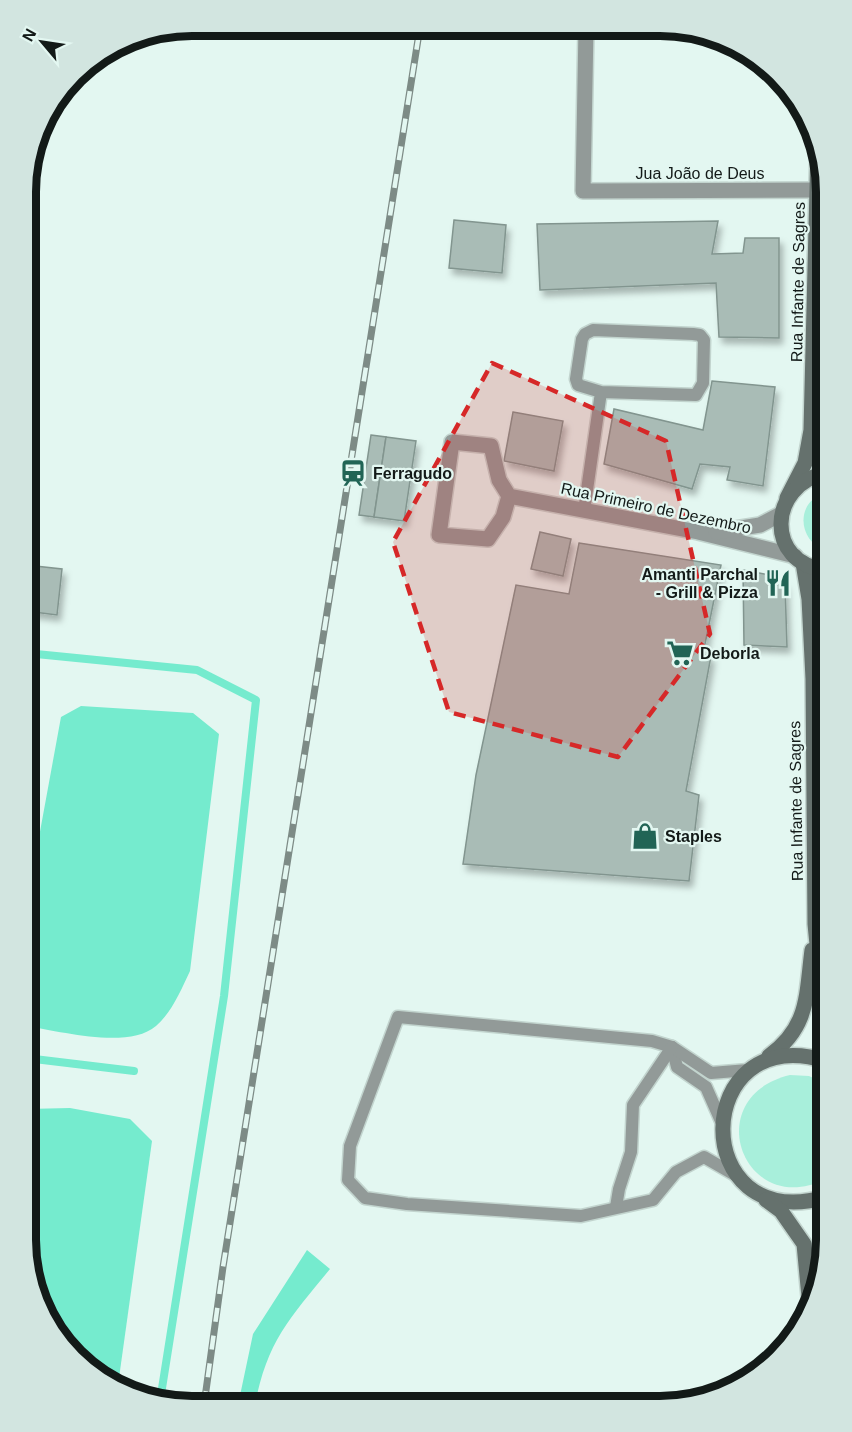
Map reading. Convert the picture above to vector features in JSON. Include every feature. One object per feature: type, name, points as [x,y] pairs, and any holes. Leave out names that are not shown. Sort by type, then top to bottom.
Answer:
[{"type":"main road","name":"Rua Infante de Sagres","points":[[814,382],[816,349]]},
{"type":"main road","points":[[814,382],[816,391]]},
{"type":"main road","points":[[813,679],[809,599],[799,560],[788,547],[781,531],[781,514],[805,463],[811,430],[814,382]]},
{"type":"main road","points":[[787,498],[803,481],[816,476]]},
{"type":"main road","points":[[799,560],[816,566]]},
{"type":"main road","points":[[813,679],[816,662]]},
{"type":"main road","name":"Rua Infante de Sagres","points":[[813,679],[815,924]]},
{"type":"main road","points":[[815,924],[816,934]]},
{"type":"main road","points":[[808,1289],[804,1244],[781,1211],[737,1176],[726,1159],[721,1140],[721,1120],[726,1102],[735,1084],[784,1044],[800,1023],[815,924]]},
{"type":"main road","points":[[753,1067],[782,1055],[806,1054],[816,1058]]},
{"type":"main road","points":[[752,1190],[775,1201],[801,1204],[816,1200]]},
{"type":"street","name":"Jua João de Deus","points":[[586,36],[583,191],[816,190]]},
{"type":"street","points":[[452,442],[491,446],[499,480],[509,496],[503,517],[488,539],[440,535],[452,442]]},
{"type":"street","name":"Rua Primeiro de Dezembro","points":[[509,496],[698,532],[799,560]]},
{"type":"street","points":[[698,532],[725,532],[760,525],[781,514]]},
{"type":"lane","points":[[593,330],[693,334],[700,335],[704,340],[703,383],[696,396],[601,392],[578,385],[577,369],[582,339],[585,334],[593,330]]},
{"type":"lane","points":[[584,511],[601,392]]},
{"type":"lane","points":[[737,1176],[704,1157],[676,1172],[653,1200],[581,1216],[407,1204],[365,1198],[348,1180],[350,1146],[398,1017],[652,1041],[672,1047],[711,1073],[753,1067]]},
{"type":"lane","points":[[672,1047],[677,1067],[706,1087],[721,1120]]},
{"type":"lane","points":[[616,1207],[619,1189],[631,1152],[633,1105],[672,1047]]},
{"type":"highlighted area","points":[[492,363],[666,441],[710,634],[618,757],[449,712],[393,542]]},
{"type":"shaded area","points":[[816,497],[816,546],[809,539],[805,530],[805,512]]},
{"type":"shaded area","points":[[36,702],[40,703],[36,727]]},
{"type":"shaded area","points":[[81,706],[193,713],[219,734],[190,971],[176,1000],[162,1020],[144,1033],[129,1037],[93,1037],[36,1028],[36,853],[61,717]]},
{"type":"shaded area","points":[[790,1075],[809,1076],[816,1079],[816,1182],[797,1187],[772,1183],[754,1170],[742,1151],[739,1128],[745,1106],[762,1087]]},
{"type":"shaded area","points":[[70,1108],[130,1119],[152,1141],[119,1378],[97,1364],[68,1335],[48,1300],[41,1280],[36,1250],[36,1109]]},
{"type":"shaded area","points":[[307,1250],[330,1269],[282,1331],[266,1364],[257,1396],[240,1396],[253,1334]]},
{"type":"building","points":[[454,220],[506,225],[502,273],[449,268]]},
{"type":"building","points":[[718,221],[712,254],[743,253],[745,238],[779,238],[779,338],[719,337],[716,283],[540,290],[537,224]]},
{"type":"building","points":[[712,381],[775,387],[763,486],[727,480],[730,467],[700,464],[692,489],[604,464],[614,409],[703,430]]},
{"type":"building","points":[[513,412],[563,421],[554,471],[504,461]]},
{"type":"building","points":[[371,435],[386,437],[374,517],[359,515]]},
{"type":"building","points":[[386,437],[416,441],[404,521],[374,517]]},
{"type":"building","points":[[540,532],[571,539],[563,576],[531,569]]},
{"type":"building","points":[[579,543],[721,565],[703,654],[711,656],[686,791],[699,795],[689,881],[463,864],[476,775],[516,585],[569,594]]},
{"type":"building","points":[[36,566],[62,569],[57,615],[36,612]]},
{"type":"building","points":[[743,570],[775,576],[785,584],[787,647],[744,645]]},
{"type":"waterway","points":[[36,654],[197,670],[256,700],[224,996],[161,1393]]},
{"type":"waterway","points":[[36,1059],[134,1071]]},
{"type":"railway","points":[[205,1396],[223,1267],[419,36]]},
{"type":"place","name":"Ferragudo","points":[[353,473]]},
{"type":"place","name":"Amanti Parchal - Grill & Pizza","points":[[778,583]]},
{"type":"place","name":"Deborla","points":[[680,653]]},
{"type":"place","name":"Staples","points":[[645,836]]}]
